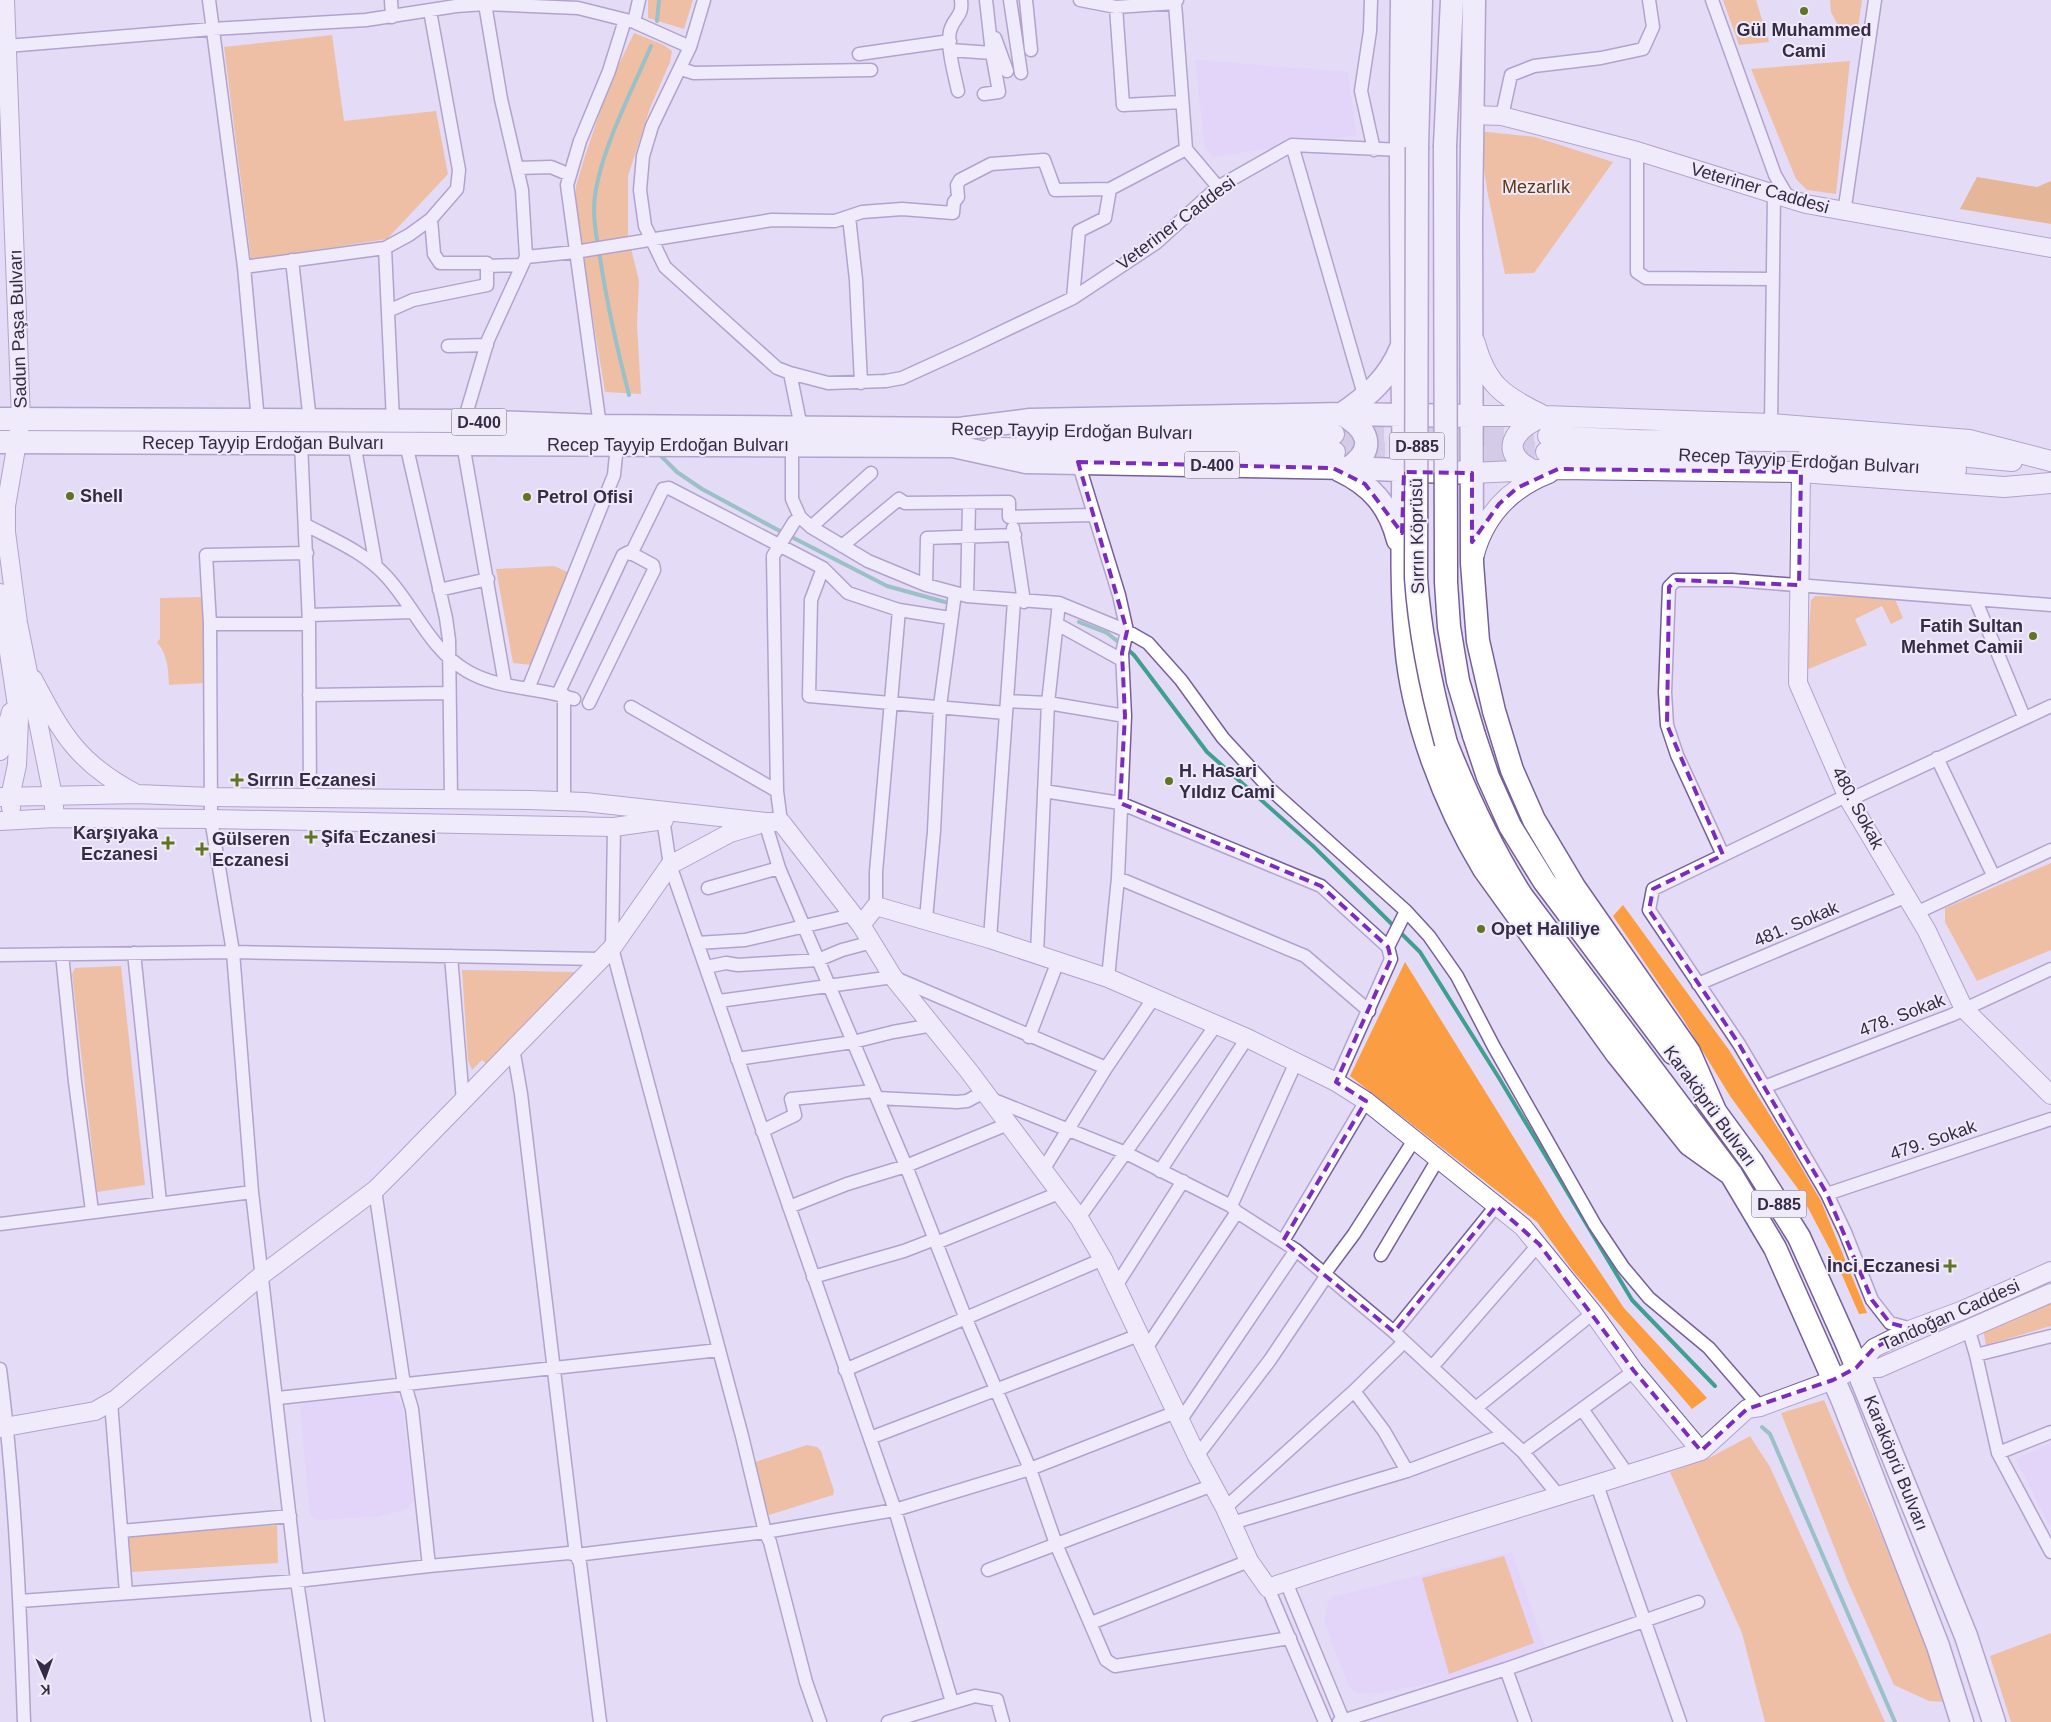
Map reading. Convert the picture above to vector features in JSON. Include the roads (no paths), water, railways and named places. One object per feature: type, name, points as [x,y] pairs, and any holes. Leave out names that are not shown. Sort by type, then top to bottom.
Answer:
[{"type":"highway","points":[[1402,0],[1410,148],[1402,345],[1404,472],[1401,552],[1406,646],[1417,704],[1441,782],[1469,844],[1506,900],[1616,1054],[1689,1144],[1731,1174]]},
{"type":"highway","name":"D-885","points":[[1410,148],[1421,0]]},
{"type":"highway","name":"Sırrın Köprüsü","points":[[1452,0],[1445,145],[1446,582],[1449,627],[1458,680],[1474,735]]},
{"type":"highway","points":[[1474,0],[1471,328],[1472,564],[1478,641],[1494,711],[1512,770],[1531,812],[1574,887],[1689,1052],[1715,1111]]},
{"type":"highway","name":"Sırrın Köprüsü","points":[[1410,148],[1416,578],[1420,628],[1431,688],[1446,743]]},
{"type":"highway","points":[[1339,447],[1365,398],[1381,382],[1395,362],[1402,345]]},
{"type":"highway","points":[[1339,447],[1404,416],[1472,416]]},
{"type":"highway","name":"Recep Tayyip Erdoğan Bulvarı","points":[[10,419],[464,421],[796,436],[956,438]]},
{"type":"highway","name":"D-400","points":[[956,438],[1030,420],[1339,447],[1404,472],[1472,473]]},
{"type":"highway","name":"Recep Tayyip Erdoğan Bulvarı","points":[[9,442],[617,444],[796,436]]},
{"type":"highway","name":"D-400","points":[[956,438],[1026,462],[1078,462],[1339,447]]},
{"type":"highway","points":[[1339,447],[1393,519],[1401,552]]},
{"type":"highway","name":"Karaköprü Bulvarı","points":[[1474,735],[1488,777],[1510,826],[1544,881],[1752,1162],[1799,1237],[1856,1368],[1966,1636],[1994,1722]]},
{"type":"highway","name":"Karaköprü Bulvarı","points":[[1446,743],[1469,800],[1497,858],[1521,894],[1731,1174],[1775,1248],[1832,1380],[1843,1401],[1938,1646],[1962,1722]]},
{"type":"main road","points":[[1471,328],[1481,366],[1500,391],[1544,416]]},
{"type":"main road","points":[[1472,416],[1544,416],[1771,424],[1969,440],[2051,463]]},
{"type":"main road","points":[[1533,470],[1522,464],[1516,457],[1513,446],[1521,428],[1544,416]]},
{"type":"main road","name":"Recep Tayyip Erdoğan Bulvarı","points":[[956,438],[1028,449],[1339,447]]},
{"type":"main road","name":"Recep Tayyip Erdoğan Bulvarı","points":[[2051,463],[1800,441],[1637,440],[1547,444],[1888,463],[2051,481]]},
{"type":"main road","points":[[1472,473],[1558,469],[1801,472],[2004,487],[2051,481]]},
{"type":"main road","points":[[1472,564],[1486,522],[1499,504],[1517,488],[1558,469]]},
{"type":"street","name":"Sadun Paşa Bulvarı","points":[[5,0],[10,419],[6,532],[25,664],[53,796],[55,818]]},
{"type":"street","points":[[208,0],[244,267],[258,421]]},
{"type":"street","points":[[391,0],[392,17]]},
{"type":"street","points":[[600,426],[567,185],[580,141],[639,0]]},
{"type":"street","name":"Veteriner Caddesi","points":[[704,0],[681,69],[652,126],[640,174],[642,208],[650,240],[665,267],[777,368],[828,383],[861,383],[902,378],[1073,298],[1156,243],[1218,187],[1292,145]]},
{"type":"street","points":[[958,92],[950,46],[950,29],[962,11],[961,0]]},
{"type":"street","points":[[1010,0],[1021,73]]},
{"type":"street","points":[[1026,0],[1031,50]]},
{"type":"street","points":[[1080,0],[1116,7],[1176,2],[1186,149],[1218,187]]},
{"type":"street","points":[[1371,0],[1370,31],[1361,91],[1366,122],[1374,150]]},
{"type":"street","points":[[1502,116],[1511,75],[1534,66],[1601,58],[1643,49],[1653,27],[1649,0]]},
{"type":"street","points":[[1712,0],[1782,197],[1773,279],[1771,424]]},
{"type":"street","points":[[1844,212],[1875,0]]},
{"type":"street","points":[[984,94],[999,92],[986,2]]},
{"type":"street","points":[[986,2],[994,36],[1007,71]]},
{"type":"street","points":[[7,46],[212,29],[392,17],[430,11],[456,3],[578,8],[630,21],[690,46]]},
{"type":"street","points":[[464,421],[487,346],[524,261],[522,190],[501,99],[485,4]]},
{"type":"street","points":[[1116,7],[1124,105],[1182,102]]},
{"type":"street","points":[[244,267],[385,248],[431,219],[457,188],[459,170],[430,11]]},
{"type":"street","points":[[859,54],[950,46],[992,53]]},
{"type":"street","points":[[681,69],[694,73],[871,70]]},
{"type":"street","name":"Veteriner Caddesi","points":[[1472,115],[1502,116],[1636,151],[1782,197],[1844,212],[2051,248]]},
{"type":"street","points":[[1365,398],[1292,145],[1374,150],[1410,148]]},
{"type":"street","points":[[487,266],[772,220],[835,221],[862,212],[902,209],[953,213],[954,202],[958,197],[957,185],[960,180],[991,164],[1044,160],[1055,190],[1110,189],[1186,149]]},
{"type":"street","points":[[1636,151],[1637,272],[1646,278],[1773,279]]},
{"type":"street","points":[[517,168],[550,167],[570,175]]},
{"type":"street","points":[[1073,298],[1079,231],[1105,218],[1110,189]]},
{"type":"street","points":[[849,217],[856,280],[861,383]]},
{"type":"street","points":[[388,312],[413,300],[488,285],[487,263],[440,263],[434,254],[431,219]]},
{"type":"street","points":[[385,248],[393,421]]},
{"type":"street","points":[[292,260],[310,421]]},
{"type":"street","points":[[448,346],[487,346]]},
{"type":"street","points":[[790,373],[796,436],[792,499],[800,517],[811,528],[868,562],[926,584],[961,595],[1059,603],[1126,635],[1148,643],[1181,680],[1223,738],[1270,789],[1406,911],[1429,936],[1457,976],[1494,1048],[1590,1217],[1623,1267],[1649,1298],[1709,1348],[1760,1407]]},
{"type":"street","points":[[301,443],[309,620],[310,797]]},
{"type":"street","points":[[354,443],[376,566]]},
{"type":"street","points":[[406,444],[446,618],[451,799]]},
{"type":"street","points":[[463,444],[505,684]]},
{"type":"street","points":[[528,688],[614,474],[617,444]]},
{"type":"street","points":[[1078,462],[1119,595],[1126,635],[1122,657],[1125,716],[1118,878],[1108,978]]},
{"type":"street","name":"480. Sokak","points":[[1801,472],[1798,683],[1849,798],[1907,896],[1964,1009],[2051,1095]]},
{"type":"street","points":[[811,528],[871,473]]},
{"type":"street","points":[[631,554],[663,489],[669,488],[823,568],[848,593],[899,610],[950,618]]},
{"type":"street","points":[[842,546],[899,499],[905,503],[1009,502],[1009,518],[1015,535],[1019,601],[1007,707],[990,939]]},
{"type":"street","points":[[926,919],[934,831],[940,706],[950,618],[961,595],[969,537],[969,503]]},
{"type":"street","points":[[1009,518],[1094,515]]},
{"type":"street","points":[[800,517],[790,528],[773,556],[777,791],[773,822],[780,868],[906,1166],[966,1319],[1030,1469],[1056,1544],[1106,1660],[1115,1666],[1290,1638]]},
{"type":"street","points":[[306,525],[366,557],[376,566],[448,659],[482,679],[565,696]]},
{"type":"street","points":[[926,584],[927,538],[1015,535]]},
{"type":"street","points":[[307,553],[206,555],[210,624],[211,819],[233,952],[252,1192],[278,1398],[297,1581],[318,1722]]},
{"type":"street","points":[[564,801],[565,696],[623,555],[631,554],[654,565],[654,570],[590,703]]},
{"type":"street","points":[[823,568],[811,600],[809,696],[940,706],[1007,707],[1048,703],[1125,716]]},
{"type":"street","points":[[439,590],[488,579]]},
{"type":"street","points":[[1723,855],[1677,755],[1667,725],[1669,587],[1676,580],[1732,580],[2051,605]]},
{"type":"street","points":[[0,593],[15,682],[19,719],[17,765],[5,797],[6,820],[55,818],[211,819],[614,827],[662,816]]},
{"type":"street","points":[[1976,600],[2024,717]]},
{"type":"street","points":[[1037,954],[1048,703],[1059,603]]},
{"type":"street","points":[[876,906],[876,872],[899,610]]},
{"type":"street","points":[[210,624],[309,620],[413,612]]},
{"type":"street","points":[[1057,624],[1122,657]]},
{"type":"street","points":[[25,664],[62,733],[81,756],[113,781],[138,794]]},
{"type":"street","points":[[0,750],[7,730],[15,682]]},
{"type":"street","points":[[309,694],[448,693]]},
{"type":"street","points":[[1912,1329],[1890,1323],[1872,1300],[1845,1232],[1827,1194],[1739,1044],[1648,910],[1653,889],[1723,855],[2051,706]]},
{"type":"street","points":[[631,707],[777,791]]},
{"type":"street","points":[[1937,758],[1994,877]]},
{"type":"street","points":[[1044,791],[1120,803],[1321,886],[1388,947],[1391,959],[1336,1082]]},
{"type":"street","points":[[5,797],[138,794],[210,797],[564,801],[585,802],[662,816],[773,822],[856,920],[893,977],[933,1026],[1079,1218],[1103,1259],[1197,1456],[1229,1516],[1249,1561],[1268,1588],[1325,1722]]},
{"type":"street","points":[[662,816],[670,865],[844,1370],[895,1510],[952,1702]]},
{"type":"street","points":[[4,1428],[95,1411],[111,1402],[263,1274],[374,1190],[606,953],[670,865],[730,833],[773,822]]},
{"type":"street","points":[[614,827],[606,953],[718,1350],[806,1682],[820,1722]]},
{"type":"street","points":[[1916,913],[2051,850]]},
{"type":"street","points":[[708,888],[780,868]]},
{"type":"street","points":[[1118,878],[1305,956],[1369,1011]]},
{"type":"street","name":"481. Sokak","points":[[1698,984],[1907,896]]},
{"type":"street","points":[[697,943],[745,940],[806,926],[856,920],[876,906],[926,919],[1108,978],[1247,1038],[1336,1082],[1366,1101],[1523,1227],[1539,1244],[1593,1313],[1634,1371],[1700,1451],[1596,1486],[1404,1542],[1268,1588]]},
{"type":"street","points":[[1388,947],[1406,911]]},
{"type":"street","points":[[706,967],[726,963],[738,965],[818,960],[842,950],[872,942]]},
{"type":"street","points":[[0,955],[233,952],[451,956],[606,953]]},
{"type":"street","points":[[134,953],[160,1202]]},
{"type":"street","points":[[62,954],[74,1082],[92,1211]]},
{"type":"street","points":[[451,956],[463,1101]]},
{"type":"street","points":[[1029,1037],[1058,961]]},
{"type":"street","name":"478. Sokak","points":[[1764,1087],[1964,1009],[2051,969]]},
{"type":"street","points":[[718,1001],[893,977],[903,979],[1029,1037],[1106,1068]]},
{"type":"street","points":[[1043,1170],[1106,1068],[1153,999]]},
{"type":"street","points":[[1079,1218],[1216,1025]]},
{"type":"street","points":[[737,1060],[853,1042],[893,1032],[933,1026]]},
{"type":"street","points":[[1160,1171],[1247,1038]]},
{"type":"street","points":[[513,1048],[522,1104],[576,1555],[580,1563],[600,1722]]},
{"type":"street","points":[[870,1438],[997,1391],[1142,1342],[1234,1209],[1296,1062]]},
{"type":"street","points":[[762,1131],[795,1116],[791,1099],[876,1095],[958,1102],[986,1095],[1126,1153],[1234,1209],[1296,1250],[1394,1332],[1477,1407],[1523,1452],[1559,1496]]},
{"type":"street","points":[[1283,1240],[1366,1101]]},
{"type":"street","name":"479. Sokak","points":[[1827,1194],[2051,1119]]},
{"type":"street","points":[[789,1207],[847,1184],[906,1166],[1008,1124]]},
{"type":"street","points":[[1197,1456],[1270,1360],[1414,1140]]},
{"type":"street","points":[[1381,1255],[1438,1159]]},
{"type":"street","points":[[1116,1286],[1183,1182]]},
{"type":"street","points":[[374,1190],[405,1386],[412,1409],[429,1566]]},
{"type":"street","points":[[0,1224],[160,1202],[252,1192]]},
{"type":"street","points":[[813,1277],[936,1241],[1059,1193]]},
{"type":"street","points":[[1394,1332],[1496,1206]]},
{"type":"street","points":[[1432,1366],[1539,1244]]},
{"type":"street","points":[[20,1601],[297,1581],[429,1566],[569,1553],[576,1555],[765,1532],[895,1510],[1030,1469],[1178,1416],[1296,1250]]},
{"type":"street","points":[[844,1370],[1103,1259]]},
{"type":"street","name":"Tandoğan Caddesi","points":[[1700,1451],[1747,1409],[1760,1407],[1832,1380],[1856,1368],[1874,1348],[1912,1329],[1963,1310],[2051,1271]]},
{"type":"street","name":"Tandoğan Caddesi","points":[[1856,1368],[1879,1368],[2051,1293]]},
{"type":"street","points":[[1477,1407],[1593,1313]]},
{"type":"street","points":[[1968,1328],[1998,1453],[2051,1552]]},
{"type":"street","points":[[1976,1355],[2051,1336]]},
{"type":"street","points":[[1229,1516],[1404,1342]]},
{"type":"street","points":[[278,1398],[405,1386],[718,1350]]},
{"type":"street","points":[[0,1369],[20,1601],[24,1722]]},
{"type":"street","points":[[1523,1452],[1634,1371]]},
{"type":"street","points":[[1354,1391],[1384,1431],[1407,1471]]},
{"type":"street","points":[[111,1402],[126,1593]]},
{"type":"street","points":[[1582,1409],[1628,1475]]},
{"type":"street","points":[[1998,1453],[2051,1432]]},
{"type":"street","points":[[1229,1516],[1407,1471],[1504,1435]]},
{"type":"street","points":[[988,1570],[1213,1485]]},
{"type":"street","points":[[1596,1486],[1680,1722]]},
{"type":"street","points":[[121,1531],[290,1516]]},
{"type":"street","points":[[1091,1623],[1249,1561]]},
{"type":"street","points":[[1286,1582],[1342,1722],[1506,1669],[1698,1602]]},
{"type":"street","points":[[1506,1669],[1525,1722]]},
{"type":"street","points":[[888,1722],[975,1696],[998,1700],[1003,1722]]},
{"type":"waterway","points":[[657,21],[659,0]]},
{"type":"waterway","points":[[629,395],[604,281],[595,227],[594,207],[600,171],[612,135],[651,46]]},
{"type":"waterway","points":[[657,452],[677,472],[702,489],[778,530],[887,586],[945,602]]},
{"type":"waterway","points":[[1079,622],[1107,633],[1121,644]]},
{"type":"waterway","points":[[1127,649],[1134,655],[1207,752],[1313,846],[1420,952],[1499,1078],[1632,1300],[1715,1386]]},
{"type":"waterway","points":[[1762,1427],[1770,1434],[1895,1722]]},
{"type":"tunnel","points":[[1334,434],[1548,436]]},
{"type":"tunnel","points":[[1335,452],[1546,452]]},
{"type":"place","name":"Gül Muhammed Cami","points":[[1804,11]]},
{"type":"place","name":"Shell","points":[[70,496]]},
{"type":"place","name":"Petrol Ofisi","points":[[527,497]]},
{"type":"place","name":"Fatih Sultan Mehmet Camii","points":[[2033,636]]},
{"type":"place","name":"Sırrın Eczanesi","points":[[237,780]]},
{"type":"place","name":"H. Hasari Yıldız Cami","points":[[1169,781]]},
{"type":"place","name":"Şifa Eczanesi","points":[[311,837]]},
{"type":"place","name":"Karşıyaka Eczanesi","points":[[168,843]]},
{"type":"place","name":"Gülseren Eczanesi","points":[[202,849]]},
{"type":"place","name":"Opet Haliliye","points":[[1481,929]]},
{"type":"place","name":"İnci Eczanesi","points":[[1950,1266]]},
{"type":"park label","name":"Mezarlık","points":[[1536,187]]}]
